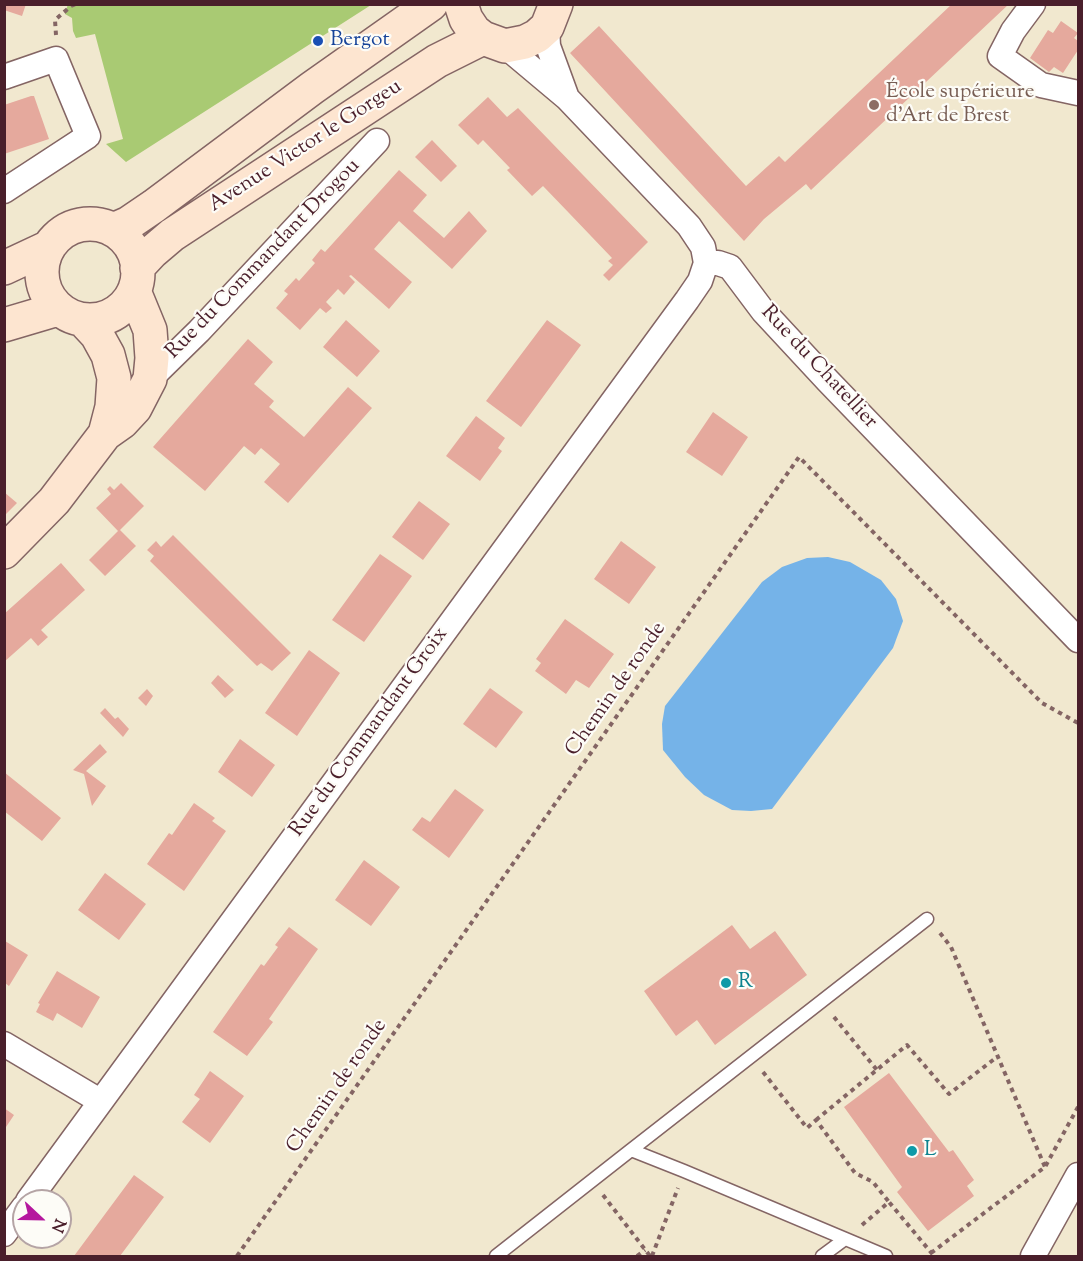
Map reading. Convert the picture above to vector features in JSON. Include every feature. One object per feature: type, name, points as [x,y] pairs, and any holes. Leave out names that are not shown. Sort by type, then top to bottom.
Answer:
[{"type":"main road","name":"Avenue Victor le Gorgeu","points":[[113,230],[129,223],[154,206],[312,88],[431,4]]},
{"type":"main road","points":[[461,4],[466,19],[474,31],[494,42]]},
{"type":"main road","name":"Avenue Victor le Gorgeu","points":[[136,279],[152,252],[172,235],[437,61],[494,42],[525,42],[537,36],[551,16]]},
{"type":"main road","points":[[4,552],[54,501],[105,434],[122,422],[135,408],[150,379],[152,358],[150,330],[136,279],[130,246],[113,230],[99,225],[84,224],[70,228],[58,236],[49,247],[43,263],[42,280],[47,296],[97,335],[108,355],[114,378],[112,407],[105,434]]},
{"type":"main road","points":[[4,268],[49,247]]},
{"type":"main road","points":[[4,325],[70,314],[99,320],[113,314],[125,304],[136,279]]},
{"type":"street","points":[[1033,4],[1013,31],[1000,56],[1041,85],[1078,93]]},
{"type":"street","points":[[551,16],[548,46],[567,98]]},
{"type":"street","points":[[494,42],[567,98],[689,226],[703,247],[706,263]]},
{"type":"street","points":[[4,77],[56,59],[88,136],[4,191]]},
{"type":"street","name":"Rue du Commandant Drogou","points":[[150,379],[199,331],[377,141]]},
{"type":"street","name":"Rue du Chatellier","points":[[706,263],[718,263],[730,267],[764,311],[828,381],[1078,640]]},
{"type":"street","name":"Rue du Commandant Groix","points":[[37,1189],[687,300],[700,281],[706,263]]},
{"type":"street","points":[[4,1044],[100,1101]]},
{"type":"street","points":[[1033,1257],[1078,1175]]},
{"type":"lane","points":[[496,1257],[927,919]]},
{"type":"lane","points":[[631,1150],[886,1257]]},
{"type":"lane","points":[[822,1257],[845,1239]]},
{"type":"path","points":[[56,59],[55,20],[76,4]]},
{"type":"path","name":"Chemin de ronde","points":[[237,1257],[799,457],[1042,703],[1078,723]]},
{"type":"path","points":[[927,919],[951,947],[1045,1167]]},
{"type":"path","points":[[821,1001],[877,1070]]},
{"type":"path","points":[[750,1056],[807,1128],[907,1045],[949,1094],[997,1057]]},
{"type":"path","points":[[816,1120],[855,1173],[873,1182],[932,1255],[1045,1167],[1078,1107]]},
{"type":"path","points":[[592,1181],[651,1257],[684,1171]]},
{"type":"path","points":[[845,1239],[889,1202]]},
{"type":"path","points":[[637,1257],[645,1250]]},
{"type":"green space","points":[[68,4],[371,5],[126,162],[106,144],[123,139],[95,34],[76,38],[72,18],[65,14]]},
{"type":"water","points":[[828,557],[850,562],[881,580],[896,599],[903,621],[893,648],[772,809],[732,810],[704,795],[685,777],[663,750],[662,724],[665,706],[762,582],[782,567],[807,558]]},
{"type":"building","points":[[4,4],[26,4],[22,16],[4,10]]},
{"type":"building","name":"École supérieure d'Art de Brest","points":[[952,4],[1009,4],[811,190],[806,184],[764,219],[744,241],[570,53],[599,26],[746,186],[779,156],[785,162]]},
{"type":"building","points":[[1061,21],[1078,33],[1074,38],[1078,41],[1078,50],[1063,73],[1054,67],[1049,72],[1030,58],[1048,30],[1053,33]]},
{"type":"building","points":[[34,96],[49,139],[4,154],[4,105]]},
{"type":"building","points":[[488,97],[507,117],[518,108],[648,242],[609,281],[603,275],[613,265],[608,261],[612,258],[543,186],[532,196],[507,170],[510,168],[483,140],[478,145],[458,125]]},
{"type":"building","points":[[432,140],[457,166],[441,182],[415,157]]},
{"type":"building","points":[[399,170],[427,195],[413,211],[444,238],[469,211],[487,231],[452,269],[399,221],[374,249],[412,282],[389,309],[351,275],[349,276],[355,282],[344,295],[338,289],[326,302],[332,308],[326,313],[320,308],[300,330],[276,308],[288,294],[284,291],[296,278],[299,281],[315,263],[312,260],[321,249],[325,252]]},
{"type":"building","points":[[346,320],[380,351],[357,377],[323,347]]},
{"type":"building","points":[[547,320],[581,345],[521,427],[486,401]]},
{"type":"building","points":[[248,339],[273,362],[254,384],[274,401],[269,407],[304,437],[348,387],[372,408],[288,503],[264,482],[280,464],[261,448],[255,455],[244,446],[205,491],[153,447]]},
{"type":"building","points":[[713,412],[748,437],[722,476],[686,452]]},
{"type":"building","points":[[476,416],[505,438],[498,448],[502,451],[480,481],[446,456]]},
{"type":"building","points":[[121,483],[144,506],[120,530],[136,546],[105,576],[89,560],[118,531],[96,508],[111,494],[107,489],[110,486],[114,490]]},
{"type":"building","points":[[4,492],[17,503],[4,516]]},
{"type":"building","points":[[419,501],[450,524],[423,560],[392,537]]},
{"type":"building","points":[[173,535],[291,653],[272,671],[261,663],[257,666],[150,561],[154,556],[147,550],[156,541],[161,547]]},
{"type":"building","points":[[621,541],[656,567],[629,604],[594,579]]},
{"type":"building","points":[[380,554],[412,576],[364,642],[332,620]]},
{"type":"building","points":[[61,563],[85,590],[41,630],[48,637],[38,646],[31,638],[4,662],[4,614]]},
{"type":"building","points":[[565,619],[614,654],[589,688],[576,680],[566,694],[535,671],[541,663],[536,659]]},
{"type":"building","points":[[309,650],[340,673],[297,736],[265,713]]},
{"type":"building","points":[[218,675],[234,690],[225,698],[211,683]]},
{"type":"building","points":[[490,688],[523,712],[496,748],[463,724]]},
{"type":"building","points":[[147,689],[153,696],[146,706],[138,698]]},
{"type":"building","points":[[105,708],[129,729],[123,737],[100,713]]},
{"type":"building","points":[[240,739],[275,765],[252,797],[218,772]]},
{"type":"building","points":[[100,744],[107,752],[86,771],[106,786],[92,806],[84,774],[73,770]]},
{"type":"building","points":[[4,772],[61,818],[42,841],[4,811]]},
{"type":"building","points":[[455,789],[484,810],[449,858],[412,830],[422,817],[430,822]]},
{"type":"building","points":[[194,803],[215,818],[212,821],[226,831],[184,891],[147,864],[169,833],[172,835]]},
{"type":"building","points":[[364,860],[400,887],[371,926],[335,900]]},
{"type":"building","points":[[105,873],[146,904],[119,940],[78,910]]},
{"type":"building","name":"R","points":[[732,925],[750,949],[775,931],[807,975],[715,1045],[697,1020],[676,1036],[644,991]]},
{"type":"building","points":[[289,927],[318,949],[269,1019],[273,1022],[247,1056],[213,1032],[261,964],[264,966],[278,947],[275,945]]},
{"type":"building","points":[[5,941],[28,955],[9,986],[5,983]]},
{"type":"building","points":[[57,971],[100,997],[82,1028],[57,1013],[53,1021],[36,1012],[40,1004],[38,1003]]},
{"type":"building","points":[[210,1071],[244,1096],[210,1143],[182,1122],[200,1099],[194,1095]]},
{"type":"building","name":"L","points":[[889,1073],[949,1152],[953,1150],[974,1180],[967,1186],[974,1196],[928,1231],[897,1192],[902,1187],[844,1107]]},
{"type":"building","points":[[4,1108],[14,1115],[4,1130]]},
{"type":"building","points":[[134,1175],[164,1197],[120,1256],[74,1256]]},
{"type":"place","name":"Bergot","points":[[318,41]]},
{"type":"place","name":"École supérieure d'Art de Brest","points":[[874,105]]},
{"type":"place","name":"R","points":[[726,983]]},
{"type":"place","name":"L","points":[[912,1151]]}]
